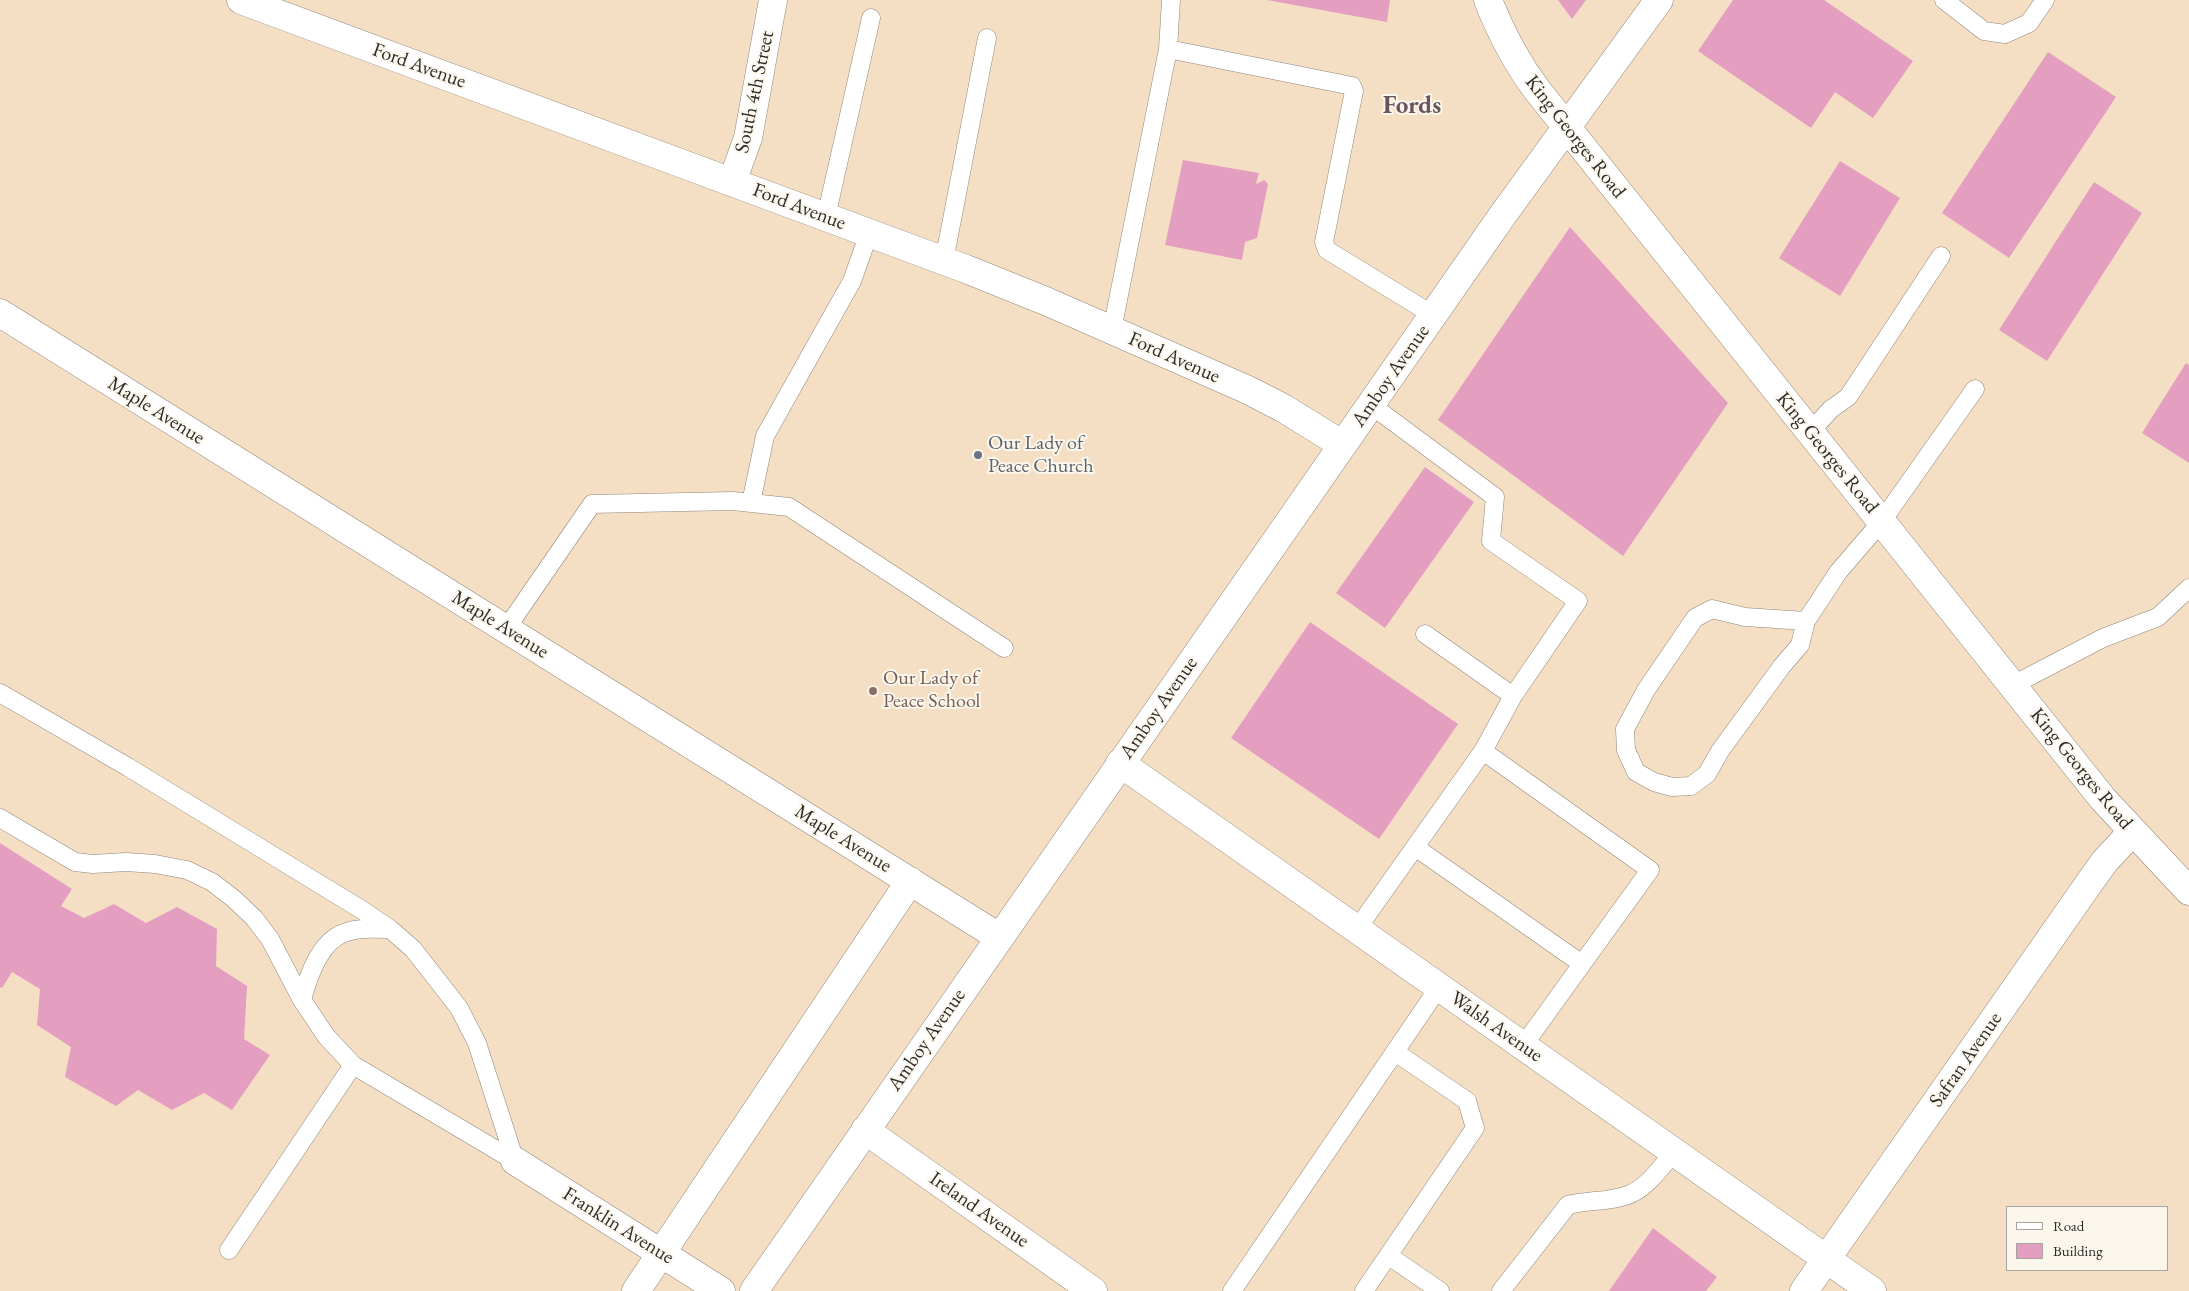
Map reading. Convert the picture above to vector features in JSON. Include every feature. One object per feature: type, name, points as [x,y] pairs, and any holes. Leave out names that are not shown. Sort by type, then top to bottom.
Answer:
[{"type":"street","name":"Ford Avenue","points":[[241,0],[1004,284],[1248,390],[1283,408],[1343,445]]},
{"type":"street","name":"South 4th Street","points":[[732,182],[748,138],[773,0]]},
{"type":"street","name":"King Georges Road","points":[[1488,0],[1504,39],[1518,64],[1567,127],[2103,798],[2132,832],[2189,891]]},
{"type":"street","name":"Amboy Avenue","points":[[754,1291],[1433,315],[1659,0]]},
{"type":"street","name":"Maple Avenue","points":[[0,314],[999,937]]},
{"type":"street","name":"Walsh Avenue","points":[[1120,763],[1872,1291]]},
{"type":"street","name":"Safran Avenue","points":[[1804,1291],[2092,878],[2132,832]]},
{"type":"street","points":[[636,1291],[910,881]]},
{"type":"street","name":"Ireland Avenue","points":[[866,1130],[1093,1291]]},
{"type":"street","name":"Franklin Avenue","points":[[516,1161],[721,1291]]},
{"type":"lane","points":[[1112,330],[1168,49],[1171,0]]},
{"type":"lane","points":[[1944,0],[1984,31],[2005,34],[2029,23],[2045,0]]},
{"type":"lane","points":[[826,218],[871,18]]},
{"type":"lane","points":[[944,261],[986,38]]},
{"type":"lane","points":[[1168,49],[1352,86],[1354,91],[1324,242],[1327,250],[1433,315]]},
{"type":"lane","points":[[751,503],[765,436],[852,281],[869,234]]},
{"type":"lane","points":[[1810,432],[1831,408],[1848,397],[1941,256]]},
{"type":"lane","points":[[1806,620],[1745,617],[1712,609],[1695,618],[1646,690],[1625,729],[1626,750],[1636,772],[1654,782],[1672,787],[1691,786],[1707,774],[1720,750],[1782,666],[1800,645],[1806,620],[1839,571],[1882,521],[1975,390]]},
{"type":"lane","points":[[1357,929],[1483,751],[1513,696],[1578,601],[1492,541],[1495,497],[1370,405]]},
{"type":"lane","points":[[506,629],[592,504],[733,501],[789,507],[1004,648]]},
{"type":"lane","points":[[2013,686],[2103,638],[2158,617],[2189,588]]},
{"type":"lane","points":[[1425,634],[1513,696]]},
{"type":"lane","points":[[0,693],[128,767],[362,910],[413,948],[469,1024],[516,1161]]},
{"type":"lane","points":[[1483,751],[1650,870],[1523,1046]]},
{"type":"lane","points":[[0,818],[75,862],[93,864],[126,862],[155,864],[187,870],[212,882],[254,918],[270,939],[302,1000],[326,1036],[353,1065],[516,1161]]},
{"type":"lane","points":[[1415,847],[1582,964]]},
{"type":"lane","points":[[302,1000],[307,980],[316,960],[327,946],[342,933],[362,929],[390,929]]},
{"type":"lane","points":[[1232,1291],[1439,987]]},
{"type":"lane","points":[[1364,1291],[1475,1128],[1467,1101],[1396,1052]]},
{"type":"lane","points":[[229,1250],[353,1065]]},
{"type":"lane","points":[[1502,1291],[1568,1205],[1627,1196],[1646,1184],[1674,1152]]},
{"type":"lane","points":[[1389,1256],[1440,1291]]},
{"type":"building","points":[[1267,0],[1390,0],[1387,22]]},
{"type":"building","points":[[1558,0],[1586,0],[1572,19]]},
{"type":"building","points":[[1733,0],[1824,0],[1913,61],[1873,118],[1835,92],[1811,128],[1698,51]]},
{"type":"building","points":[[2048,52],[2116,97],[2009,258],[1942,213]]},
{"type":"building","points":[[1183,160],[1259,173],[1256,184],[1264,180],[1268,184],[1257,238],[1245,242],[1242,260],[1165,245]]},
{"type":"building","points":[[1840,161],[1900,198],[1840,296],[1779,258]]},
{"type":"building","points":[[2094,182],[2142,213],[2047,361],[1999,330]]},
{"type":"building","points":[[1570,227],[1728,403],[1623,556],[1438,420]]},
{"type":"building","points":[[2186,363],[2189,365],[2189,463],[2142,433]]},
{"type":"building","points":[[1425,467],[1474,502],[1385,628],[1336,593]]},
{"type":"building","points":[[1310,622],[1458,724],[1379,839],[1231,738]]},
{"type":"building","points":[[0,843],[72,889],[61,906],[84,918],[114,904],[146,923],[177,907],[217,929],[216,966],[247,986],[244,1039],[270,1055],[232,1110],[204,1093],[172,1110],[138,1090],[116,1106],[65,1077],[71,1047],[37,1025],[40,989],[12,972],[2,988],[0,987]]},
{"type":"building","points":[[1653,1228],[1717,1277],[1706,1291],[1609,1291]]},
{"type":"place","name":"Our Lady of Peace Church","points":[[978,455]]},
{"type":"place","name":"Our Lady of Peace School","points":[[873,691]]},
{"type":"district","name":"Fords","points":[[1412,106]]}]
